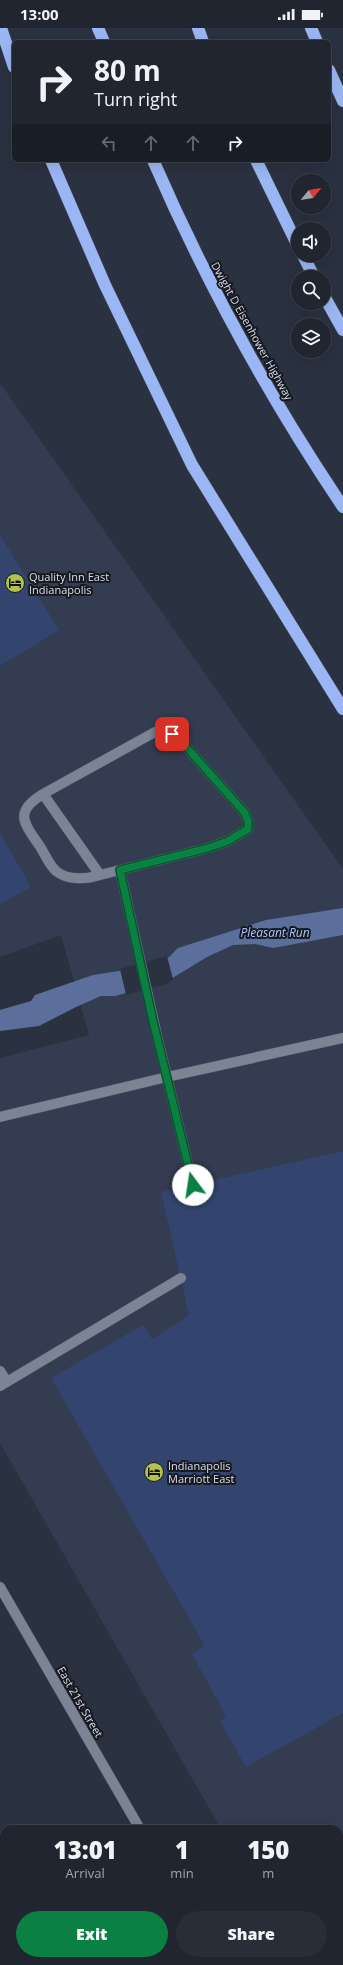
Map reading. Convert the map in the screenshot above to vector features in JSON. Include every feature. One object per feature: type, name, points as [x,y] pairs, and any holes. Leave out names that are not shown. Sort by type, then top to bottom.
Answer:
[{"type":"highway","points":[[0,28],[12,61]]},
{"type":"highway","points":[[198,28],[202,40]]},
{"type":"highway","points":[[311,28],[316,40]]},
{"type":"highway","points":[[99,29],[103,40]]},
{"type":"highway","points":[[331,74],[343,101]]},
{"type":"highway","points":[[52,162],[99,272],[192,465],[343,709]]},
{"type":"highway","name":"Dwight D Eisenhower Highway","points":[[153,162],[185,233],[233,327],[282,413],[343,507]]},
{"type":"highway","points":[[257,162],[291,232]]},
{"type":"highway","points":[[331,309],[343,330]]},
{"type":"main road","points":[[155,732],[163,732],[172,734],[180,740],[245,813],[248,821],[248,829],[228,841],[86,879],[74,878],[56,872],[24,823],[25,811],[31,801],[43,794],[146,736],[155,732]]},
{"type":"main road","points":[[43,794],[100,875]]},
{"type":"main road","points":[[120,870],[130,920],[193,1185]]},
{"type":"main road","points":[[0,1117],[167,1077],[343,1038]]},
{"type":"main road","points":[[0,1371],[3,1384],[181,1278]]},
{"type":"main road","name":"East 21st Street","points":[[0,1587],[138,1825]]},
{"type":"shaded area","points":[[0,383],[343,869],[343,1825],[219,1825],[0,1443],[0,1058],[89,1035],[61,935],[0,957]]},
{"type":"water","name":"Pleasant Run","points":[[343,908],[343,935],[273,948],[255,944],[233,945],[207,957],[166,982],[115,996],[101,996],[39,1026],[0,1031],[0,1010],[31,1001],[35,995],[93,975],[126,970],[169,957],[178,948],[266,920]]},
{"type":"pier","points":[[167,956],[173,979],[167,984],[126,995],[120,969]]},
{"type":"building","name":"Quality Inn East Indianapolis","points":[[0,535],[59,630],[0,666]]},
{"type":"building","points":[[0,833],[31,887],[0,904]]},
{"type":"building","name":"Indianapolis Marriott East","points":[[343,1151],[343,1713],[246,1767],[220,1721],[226,1716],[192,1654],[205,1646],[51,1378],[143,1325],[152,1339],[189,1315],[161,1192]]},
{"type":"place","name":"Quality Inn East Indianapolis","points":[[15,583]]},
{"type":"place","name":"Indianapolis Marriott East","points":[[154,1472]]},
{"type":"route","points":[[172,734],[180,740],[245,813],[248,821],[248,829],[239,836],[228,841],[208,848],[120,870],[153,1021],[193,1185]]}]
